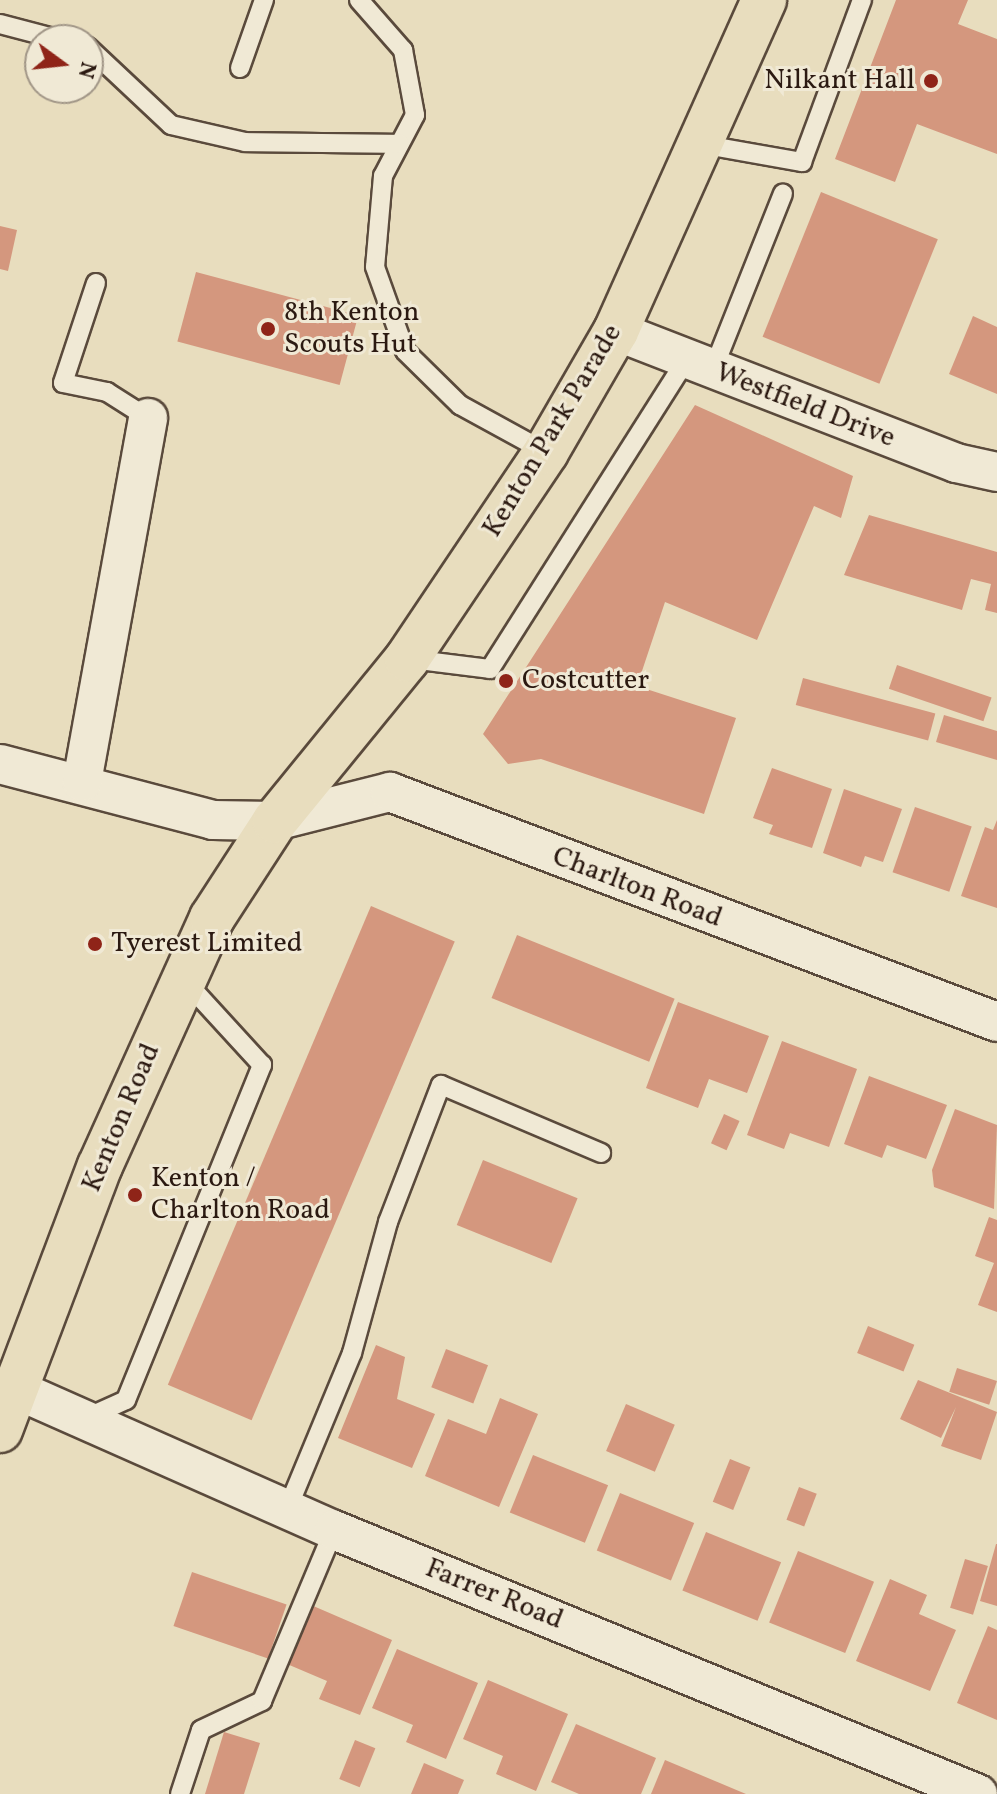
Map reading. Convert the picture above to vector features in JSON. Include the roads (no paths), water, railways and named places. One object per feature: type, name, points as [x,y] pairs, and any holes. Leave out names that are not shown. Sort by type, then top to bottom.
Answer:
[{"type":"main road","name":"Kenton Park Parade","points":[[275,821],[407,659],[546,452],[616,331],[764,0]]},
{"type":"main road","name":"Kenton Road","points":[[0,1430],[13,1388],[183,979],[275,821]]},
{"type":"street","name":"Westfield Drive","points":[[616,331],[699,366],[997,472]]},
{"type":"street","points":[[82,782],[148,418]]},
{"type":"street","name":"Charlton Road","points":[[0,764],[82,782],[213,820],[275,821],[390,792],[997,1022]]},
{"type":"street","name":"Farrer Road","points":[[13,1388],[334,1530],[978,1794]]},
{"type":"lane","points":[[240,68],[264,0]]},
{"type":"lane","points":[[359,0],[403,50],[415,115],[383,176],[375,267],[405,351],[460,405],[546,452]]},
{"type":"lane","points":[[700,144],[802,162],[862,0]]},
{"type":"lane","points":[[0,24],[24,30]]},
{"type":"lane","points":[[104,62],[171,125],[245,142],[399,144]]},
{"type":"lane","points":[[407,659],[490,669],[699,366],[783,194]]},
{"type":"lane","points":[[96,283],[63,383],[107,392],[148,418]]},
{"type":"lane","points":[[84,1419],[126,1400],[262,1065],[183,979]]},
{"type":"lane","points":[[287,1510],[352,1353],[388,1222],[441,1085],[601,1153]]},
{"type":"lane","points":[[180,1794],[201,1730],[262,1701],[334,1530]]},
{"type":"place","name":"Nilkant Hall","points":[[931,81]]},
{"type":"place","name":"8th Kenton Scouts Hut","points":[[268,329]]},
{"type":"place","name":"Costcutter","points":[[506,681]]},
{"type":"place","name":"Tyerest Limited","points":[[95,944]]},
{"type":"place","name":"Kenton / Charlton Road","points":[[135,1195]]}]
